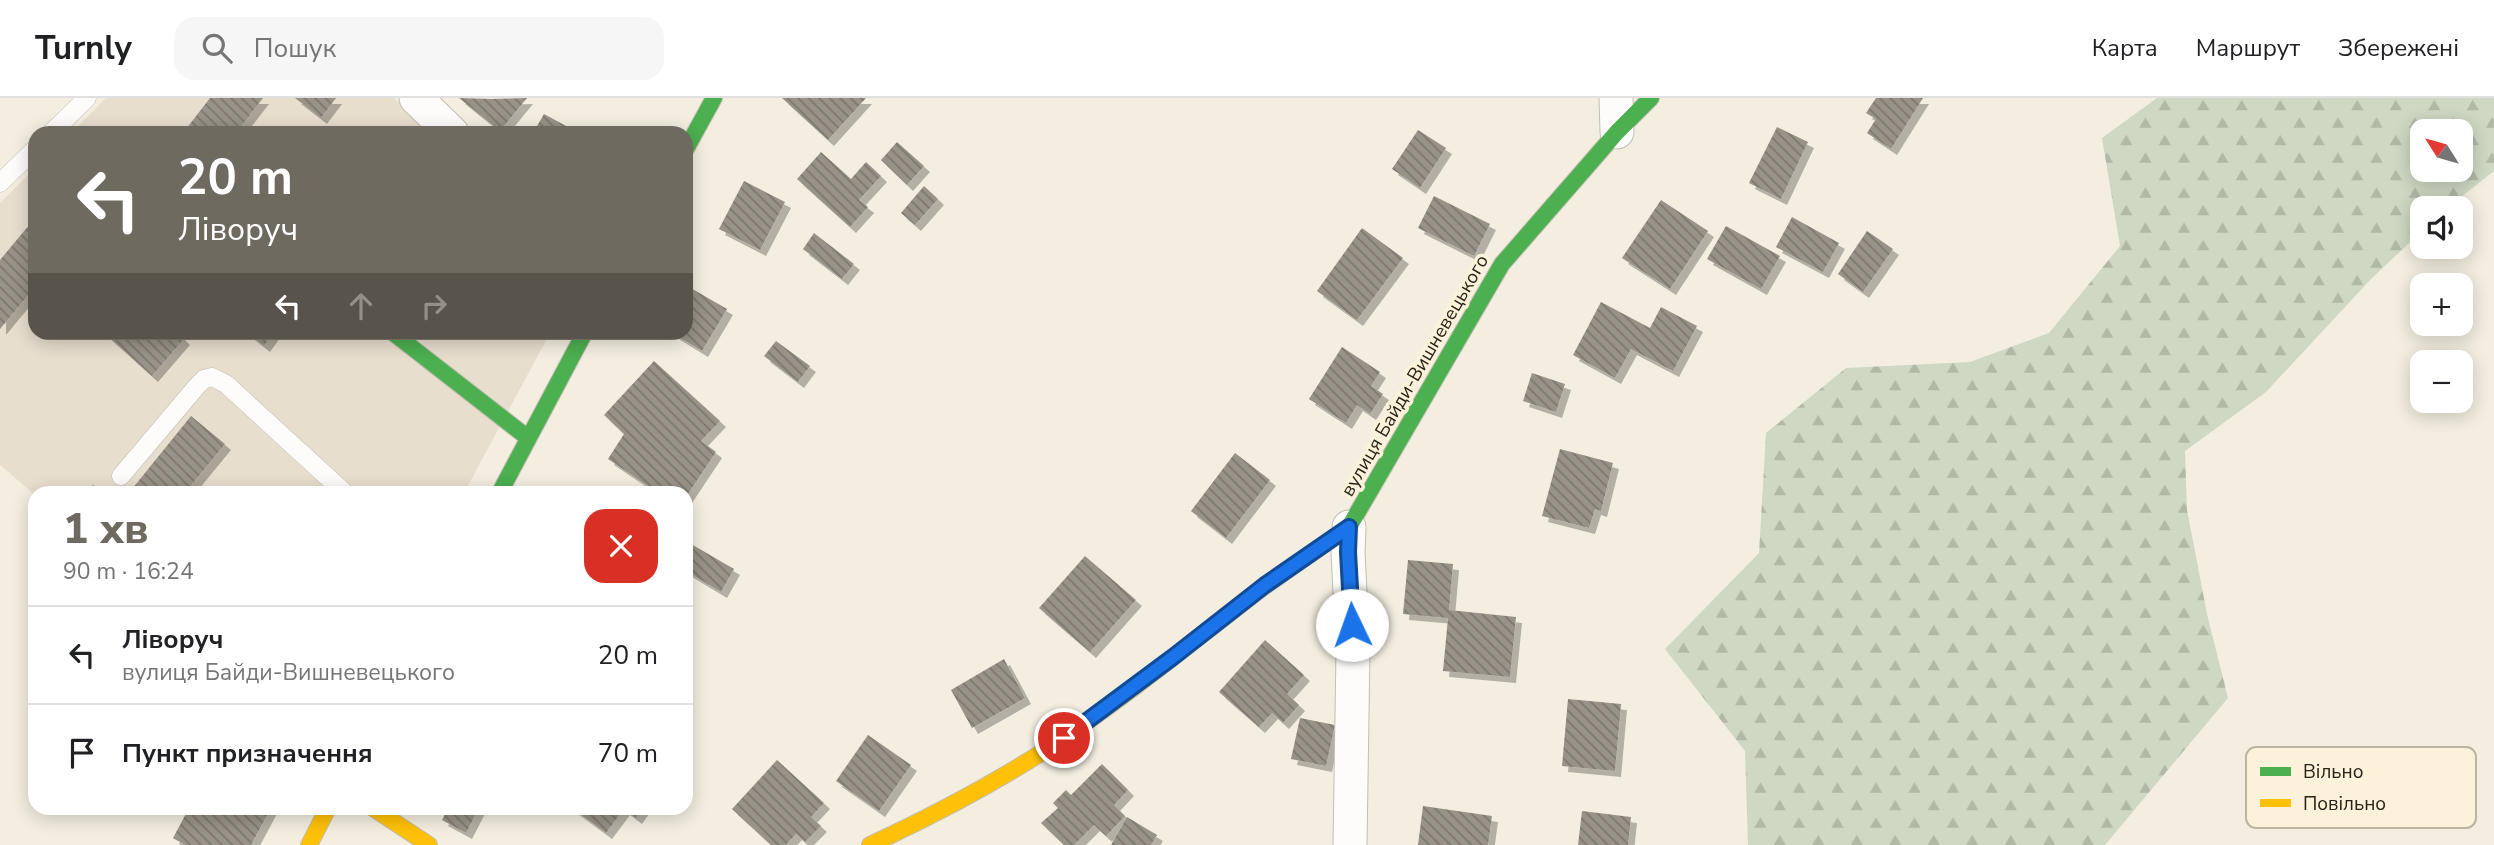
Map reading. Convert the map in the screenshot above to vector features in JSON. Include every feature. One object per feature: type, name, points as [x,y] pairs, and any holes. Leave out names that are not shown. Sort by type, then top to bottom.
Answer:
[{"type":"street","points":[[416,98],[445,126]]},
{"type":"street","points":[[693,136],[714,98]]},
{"type":"street","points":[[1616,98],[1617,132]]},
{"type":"street","name":"вулиця Байди-Вишневецького","points":[[870,845],[950,807],[1044,751],[1113,702],[1265,585],[1349,527],[1502,264],[1617,132],[1651,98]]},
{"type":"street","points":[[402,340],[528,438]]},
{"type":"street","points":[[503,486],[581,340]]},
{"type":"street","points":[[1349,527],[1353,650],[1350,845]]},
{"type":"street","points":[[309,845],[324,815]]},
{"type":"street","points":[[384,815],[429,845]]},
{"type":"lane","points":[[58,126],[87,98]]},
{"type":"lane","points":[[0,183],[28,156]]},
{"type":"lane","points":[[121,476],[197,386],[204,379],[212,377],[226,384],[337,486]]},
{"type":"shaded area","points":[[106,98],[394,98],[422,126],[78,126]]},
{"type":"shaded area","points":[[28,175],[28,340],[546,340],[468,486],[28,486],[28,489],[0,465],[0,203]]},
{"type":"green space","points":[[2157,98],[2494,98],[2494,171],[2462,196],[2410,196],[2410,242],[2372,278],[2266,392],[2185,451],[2187,510],[2207,614],[2228,698],[2105,845],[1748,845],[1745,751],[1665,649],[1759,553],[1766,433],[1846,368],[1970,362],[2049,333],[2120,246],[2102,138]]},
{"type":"building","points":[[210,98],[263,98],[241,126],[188,126]]},
{"type":"building","points":[[295,98],[336,98],[321,118]]},
{"type":"building","points":[[459,98],[527,98],[504,126],[494,126]]},
{"type":"building","points":[[782,98],[866,98],[828,140]]},
{"type":"building","points":[[1876,98],[1923,98],[1891,149],[1867,133],[1876,119],[1866,113]]},
{"type":"building","points":[[544,114],[566,126],[537,126]]},
{"type":"building","points":[[1777,127],[1808,142],[1781,199],[1749,183]]},
{"type":"building","points":[[1418,130],[1446,148],[1420,188],[1392,169]]},
{"type":"building","points":[[897,142],[924,166],[907,185],[881,160]]},
{"type":"building","points":[[821,152],[851,179],[866,162],[881,176],[859,200],[868,207],[850,227],[797,179]]},
{"type":"building","points":[[744,181],[785,202],[760,250],[719,229]]},
{"type":"building","points":[[924,186],[938,199],[915,225],[901,213]]},
{"type":"building","points":[[1434,196],[1490,224],[1474,256],[1418,228]]},
{"type":"building","points":[[1661,200],[1708,231],[1670,289],[1622,258]]},
{"type":"building","points":[[1792,217],[1839,243],[1823,272],[1776,247]]},
{"type":"building","points":[[28,226],[28,295],[0,329],[0,260]]},
{"type":"building","points":[[1726,226],[1780,256],[1761,289],[1707,259]]},
{"type":"building","points":[[1362,228],[1403,258],[1357,320],[1317,291]]},
{"type":"building","points":[[1867,231],[1893,249],[1863,292],[1838,274]]},
{"type":"building","points":[[814,233],[854,264],[842,279],[803,249]]},
{"type":"building","points":[[693,289],[727,309],[702,351],[684,340],[693,340]]},
{"type":"building","points":[[1601,302],[1650,328],[1661,307],[1697,326],[1673,371],[1631,349],[1615,378],[1573,355]]},
{"type":"building","points":[[112,340],[183,340],[152,376]]},
{"type":"building","points":[[256,340],[268,340],[264,346]]},
{"type":"building","points":[[776,341],[810,366],[798,382],[764,356]]},
{"type":"building","points":[[1342,347],[1380,372],[1371,386],[1383,394],[1370,414],[1357,405],[1346,423],[1309,399]]},
{"type":"building","points":[[654,361],[720,421],[701,441],[716,452],[693,486],[648,486],[608,459],[624,434],[604,415]]},
{"type":"building","points":[[1532,373],[1565,384],[1556,412],[1523,401]]},
{"type":"building","points":[[191,416],[225,444],[191,486],[134,486]]},
{"type":"building","points":[[1560,449],[1613,463],[1601,511],[1595,509],[1589,528],[1542,516]]},
{"type":"building","points":[[1235,453],[1270,480],[1226,538],[1191,511]]},
{"type":"building","points":[[693,545],[734,569],[721,592],[693,575]]},
{"type":"building","points":[[1085,556],[1136,600],[1090,652],[1039,608]]},
{"type":"building","points":[[1408,560],[1453,564],[1449,610],[1516,617],[1510,677],[1443,671],[1448,618],[1403,614]]},
{"type":"building","points":[[1265,640],[1304,675],[1287,694],[1299,705],[1283,723],[1272,713],[1259,727],[1219,692]]},
{"type":"building","points":[[1004,659],[1025,698],[972,728],[951,690]]},
{"type":"building","points":[[1568,699],[1621,704],[1615,771],[1562,766]]},
{"type":"building","points":[[1300,718],[1335,725],[1326,766],[1291,759]]},
{"type":"building","points":[[868,735],[911,765],[879,811],[836,781]]},
{"type":"building","points":[[777,760],[824,803],[811,817],[821,826],[805,842],[796,834],[786,845],[771,845],[732,809]]},
{"type":"building","points":[[1102,764],[1128,790],[1114,805],[1125,816],[1106,836],[1094,825],[1074,845],[1064,845],[1041,823],[1058,808],[1053,803],[1066,790],[1071,795]]},
{"type":"building","points":[[1423,806],[1492,816],[1488,845],[1418,845]]},
{"type":"building","points":[[1582,811],[1631,817],[1628,845],[1578,845]]},
{"type":"building","points":[[185,815],[267,815],[251,845],[185,845],[173,838]]},
{"type":"building","points":[[444,815],[475,815],[466,833],[442,820]]},
{"type":"building","points":[[582,815],[620,815],[606,833]]},
{"type":"building","points":[[1127,817],[1157,835],[1151,845],[1111,845]]},
{"type":"traffic: fast","points":[[693,136],[714,98]]},
{"type":"traffic: fast","points":[[1262,588],[1349,527],[1502,264],[1617,132],[1651,98]]},
{"type":"traffic: fast","points":[[402,340],[528,438]]},
{"type":"traffic: fast","points":[[503,486],[581,340]]},
{"type":"traffic: slow","points":[[870,845],[959,801],[1044,751],[1127,692],[1262,588]]},
{"type":"traffic: slow","points":[[309,845],[324,815]]},
{"type":"traffic: slow","points":[[384,815],[429,845]]},
{"type":"route","points":[[1064,738],[1265,585],[1349,527],[1352,625]]}]
